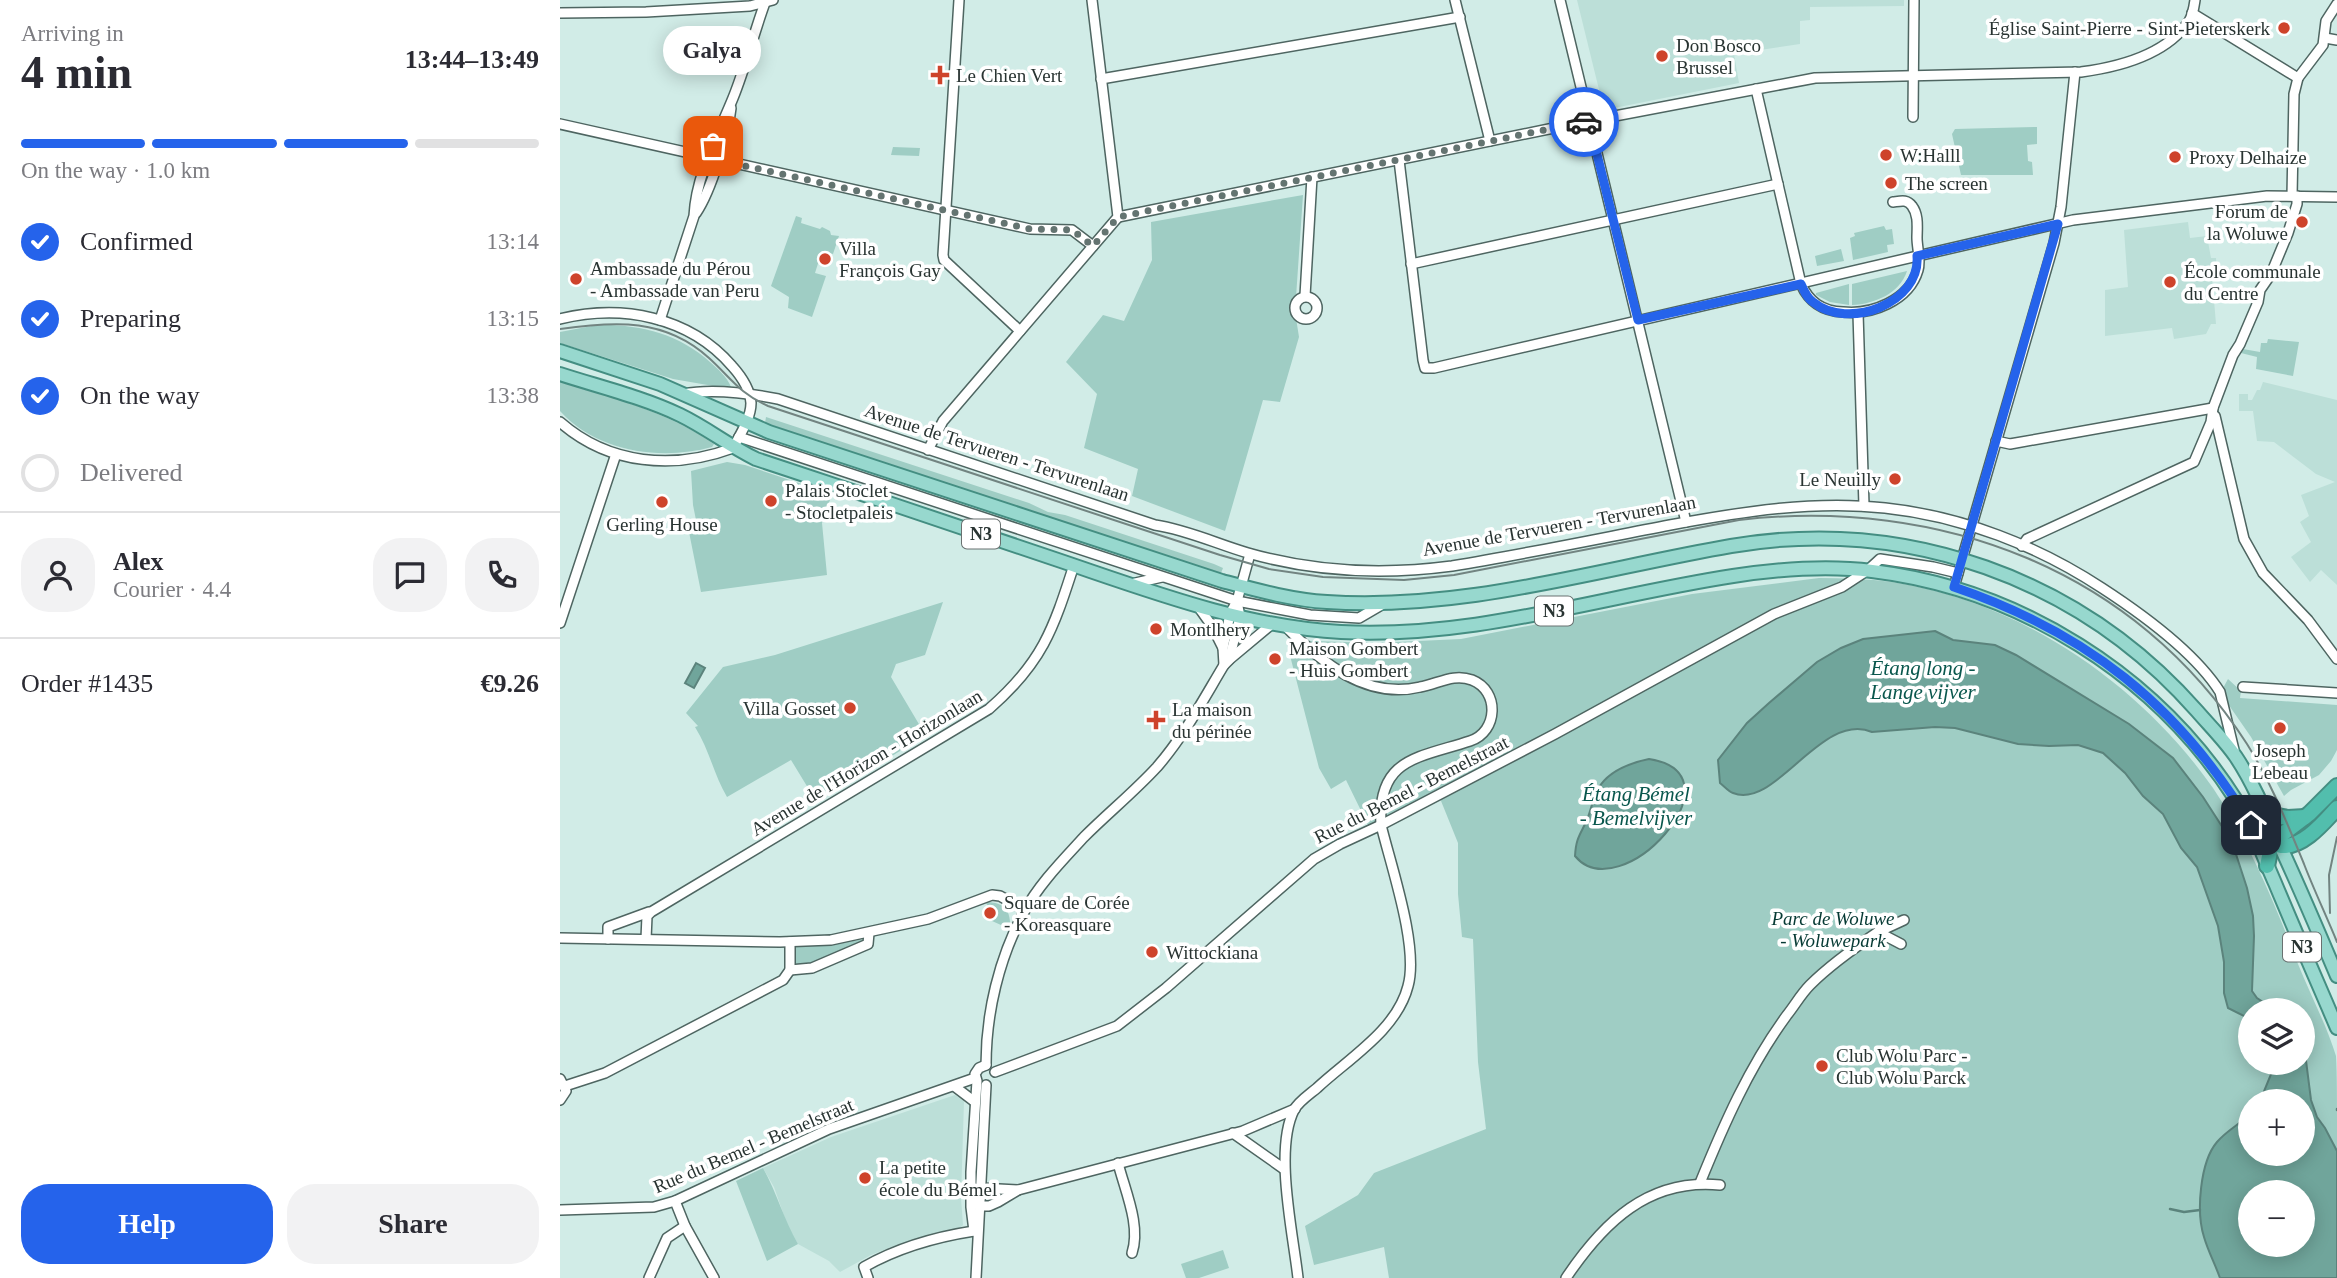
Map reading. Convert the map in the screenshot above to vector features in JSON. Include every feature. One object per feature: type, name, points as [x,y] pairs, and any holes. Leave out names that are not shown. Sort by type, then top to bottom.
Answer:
[{"type":"highway","points":[[2267,866],[2276,842],[2337,786]]},
{"type":"highway","points":[[2256,833],[2276,842],[2301,841],[2337,808]]},
{"type":"highway","points":[[2266,814],[2288,818],[2305,817]]},
{"type":"main road","name":"Avenue de Tervueren - Tervurenlaan","points":[[560,351],[660,384],[746,423],[1241,586],[1324,602],[1383,604],[1464,597],[1730,546],[1778,540],[1866,540],[1919,548],[1989,568],[2052,597],[2113,634],[2146,659],[2178,690],[2235,755],[2266,814],[2337,976]]},
{"type":"main road","name":"Avenue de Tervueren - Tervurenlaan","points":[[560,374],[678,415],[736,442],[756,459],[1130,584],[1279,625],[1358,633],[1430,632],[1482,625],[1766,572],[1803,569],[1868,570],[1954,587],[2000,603],[2080,645],[2114,668],[2188,735],[2234,796],[2256,833],[2267,866],[2337,1028]]},
{"type":"street","points":[[959,0],[943,255],[944,260],[1020,331]]},
{"type":"street","points":[[1092,0],[1118,217]]},
{"type":"street","points":[[1455,0],[1490,141]]},
{"type":"street","points":[[1560,0],[1686,522]]},
{"type":"street","points":[[1913,117],[1914,0]]},
{"type":"street","points":[[928,450],[943,421],[1118,217],[1815,78],[2075,72],[2111,67],[2154,51],[2174,36],[2189,21],[2195,0]]},
{"type":"street","points":[[560,13],[646,12],[750,6],[768,1]]},
{"type":"street","points":[[660,320],[694,216],[695,204],[713,158],[723,117],[733,99],[768,1]]},
{"type":"street","points":[[2022,546],[2027,539],[2194,462],[2211,422],[2213,408],[2233,355],[2288,233],[2297,204],[2294,94],[2298,78],[2323,44],[2326,21],[2337,4]]},
{"type":"street","points":[[2192,13],[2298,78]]},
{"type":"street","points":[[1101,79],[1460,17]]},
{"type":"street","points":[[2325,38],[2337,40]]},
{"type":"street","points":[[1954,587],[2058,224],[2075,72]]},
{"type":"street","points":[[1756,89],[1801,284],[1814,303],[1839,312],[1858,313],[1886,305],[1910,284],[1919,270],[1916,214],[1904,200],[1893,202]]},
{"type":"street","points":[[560,124],[1030,229],[1072,230],[1093,246]]},
{"type":"street","points":[[1399,160],[1425,368],[1434,369],[2058,224],[2152,210],[2295,195],[2337,197]]},
{"type":"street","points":[[1305,296],[1312,177]]},
{"type":"street","points":[[1411,264],[1778,184]]},
{"type":"street","points":[[560,318],[584,313],[616,312],[660,320],[694,334],[712,346],[738,372],[749,393],[751,408],[736,442],[684,461],[663,462],[616,454],[586,441],[560,422]]},
{"type":"street","points":[[1858,313],[1864,506]]},
{"type":"street","name":"Avenue de Tervueren - Tervurenlaan","points":[[683,394],[749,393],[778,399],[1250,554],[1323,568],[1370,571],[1426,569],[1768,509],[1864,506],[1914,512],[1971,527],[2057,562],[2120,600],[2161,631],[2192,659],[2220,692],[2235,755]]},
{"type":"street","points":[[1996,441],[2010,444],[2213,408]]},
{"type":"street","points":[[2213,408],[2244,539],[2263,573],[2308,621],[2337,659]]},
{"type":"street","name":"Avenue de Tervueren - Tervurenlaan","points":[[736,442],[1237,601],[1310,615],[1359,618],[1383,604]]},
{"type":"street","points":[[560,623],[564,601],[616,454]]},
{"type":"street","points":[[986,1065],[988,1027],[995,990],[1025,909],[1058,866],[1158,765],[1196,713],[1226,662],[1237,601],[1250,554]]},
{"type":"street","name":"Avenue de Tervueren - Tervurenlaan","points":[[1868,570],[1880,559],[1958,573]]},
{"type":"street","name":"Avenue de l'Horizon - Horizonlaan","points":[[608,939],[608,927],[651,912],[989,709],[1014,687],[1044,647],[1074,565]]},
{"type":"street","name":"Rue du Bemel - Bemelstraat","points":[[995,1072],[1117,1026],[1166,988],[1314,859],[1566,728],[1774,614],[1842,587],[1868,570]]},
{"type":"street","name":"Avenue de Tervueren - Tervurenlaan","points":[[1130,584],[1163,577]]},
{"type":"street","points":[[1196,604],[1221,645],[1226,662]]},
{"type":"street","points":[[1221,645],[1235,615]]},
{"type":"street","points":[[979,1206],[989,1206],[1018,1190],[1233,1133],[1295,1109],[1397,1012],[1408,987],[1411,964],[1409,942],[1381,825],[1382,795],[1391,776],[1403,765],[1425,754],[1475,740],[1482,735],[1492,717],[1491,700],[1477,682],[1461,677],[1420,688],[1383,689],[1364,683],[1336,670],[1279,625],[1226,662]]},
{"type":"street","points":[[2243,687],[2337,694]]},
{"type":"street","points":[[560,938],[790,942],[831,940],[928,919],[992,895],[1000,896],[1025,909]]},
{"type":"street","points":[[646,939],[647,916],[651,912]]},
{"type":"street","points":[[1700,1183],[1724,1125],[1768,1041],[1809,986],[1846,953],[1878,932],[1904,920]]},
{"type":"street","points":[[1878,932],[1901,944]]},
{"type":"street","points":[[790,970],[812,968],[868,944],[869,933]]},
{"type":"street","points":[[560,1100],[565,1095],[563,1083],[605,1073],[783,980],[790,970],[790,942]]},
{"type":"street","points":[[979,1081],[992,1082],[995,1072],[986,1065]]},
{"type":"street","points":[[977,1248],[980,1188],[979,1081],[976,1070],[986,1065]]},
{"type":"street","points":[[976,1278],[977,1248],[971,1196],[975,1101],[979,1081]]},
{"type":"street","name":"Rue du Bemel - Bemelstraat","points":[[560,1210],[653,1207],[675,1201],[829,1129],[954,1086],[979,1081]]},
{"type":"street","points":[[954,1086],[975,1101]]},
{"type":"street","points":[[1295,1109],[1284,1169],[1298,1278]]},
{"type":"street","points":[[1233,1133],[1284,1169]]},
{"type":"street","points":[[1118,1163],[1134,1223],[1136,1240],[1132,1253]]},
{"type":"street","points":[[1566,1278],[1588,1246],[1622,1214],[1649,1197],[1683,1185],[1720,1185]]},
{"type":"street","points":[[971,1196],[980,1188],[1018,1190]]},
{"type":"street","points":[[971,1196],[979,1206]]},
{"type":"street","points":[[675,1201],[684,1226],[713,1278]]},
{"type":"street","points":[[649,1278],[667,1238],[684,1226]]},
{"type":"street","points":[[869,1278],[864,1267],[888,1253],[916,1243],[974,1231]]},
{"type":"shaded area","name":"Don Bosco Brussel","points":[[1577,0],[1904,0],[1904,6],[1810,7],[1810,20],[1800,21],[1800,44],[1734,54],[1739,83],[1604,110]]},
{"type":"shaded area","name":"École communale du Centre","points":[[2188,222],[2190,238],[2207,236],[2211,258],[2216,258],[2217,276],[2212,277],[2216,324],[2211,324],[2206,334],[2174,339],[2172,328],[2105,336],[2105,290],[2128,287],[2124,230]]},
{"type":"shaded area","points":[[2263,382],[2337,400],[2337,585],[2321,570],[2310,582],[2291,557],[2311,542],[2300,522],[2309,516],[2301,495],[2335,482],[2316,474],[2274,442],[2257,441],[2253,411],[2239,411],[2239,394],[2248,394],[2248,400],[2252,400]]},
{"type":"shaded area","name":"La petite école du Bémel","points":[[955,1095],[964,1101],[961,1198],[963,1225],[960,1228],[894,1246],[840,1272],[829,1261],[798,1244],[763,1168],[831,1137]]},
{"type":"green space","points":[[2037,127],[2037,144],[2027,145],[2028,161],[2032,162],[2033,175],[1961,175],[1952,134],[1955,129]]},
{"type":"green space","points":[[893,147],[920,148],[919,156],[891,155]]},
{"type":"green space","points":[[1303,195],[1295,312],[1299,337],[1280,402],[1263,400],[1225,531],[1132,496],[1138,469],[1084,448],[1097,394],[1066,362],[1103,315],[1124,321],[1152,260],[1151,222]]},
{"type":"green space","points":[[796,216],[802,218],[801,223],[820,229],[822,227],[830,231],[831,235],[839,236],[833,254],[822,251],[815,273],[826,276],[812,317],[788,308],[789,297],[771,286]]},
{"type":"green space","points":[[1884,226],[1886,230],[1892,229],[1894,244],[1887,245],[1888,252],[1853,260],[1850,238],[1855,236],[1854,233]]},
{"type":"green space","points":[[1841,249],[1844,261],[1817,266],[1815,256]]},
{"type":"green space","points":[[1907,271],[1899,285],[1886,296],[1852,305],[1852,284]]},
{"type":"green space","points":[[1849,284],[1849,305],[1830,302],[1816,295],[1816,293]]},
{"type":"green space","points":[[597,325],[628,326],[671,337],[710,362],[731,387],[673,379],[560,343],[560,332]]},
{"type":"green space","points":[[2268,339],[2299,342],[2293,376],[2256,369],[2257,357],[2241,353],[2243,349],[2260,352],[2261,343],[2267,343]]},
{"type":"green space","points":[[560,380],[659,414],[714,444],[712,447],[692,451],[651,453],[611,444],[575,425],[560,411]]},
{"type":"green space","points":[[766,417],[1223,568],[1221,573],[765,423]]},
{"type":"green space","points":[[727,462],[745,465],[832,494],[822,523],[827,575],[701,592],[689,532],[698,530],[691,471]]},
{"type":"green space","name":"Parc de Woluwe - Woluwepark","points":[[1819,578],[1856,579],[1892,582],[1940,592],[1986,608],[2031,628],[2073,653],[2113,682],[2150,715],[2183,750],[2226,808],[2250,851],[2313,998],[2238,998],[2238,1075],[2315,1075],[2315,1003],[2328,1033],[2336,1056],[2337,1278],[1389,1278],[1384,1247],[1314,1265],[1305,1226],[1358,1195],[1374,1173],[1486,1129],[1478,1062],[1473,939],[1462,937],[1458,894],[1458,843],[1437,791],[1369,827],[1346,780],[1331,789],[1319,768],[1286,640],[1374,643],[1461,639],[1692,594]]},
{"type":"green space","points":[[943,602],[925,655],[896,664],[891,677],[926,736],[911,744],[902,743],[900,751],[816,801],[791,760],[727,797],[695,727],[698,726],[686,713],[723,667],[775,655]]},
{"type":"green space","points":[[2228,679],[2241,691],[2240,698],[2337,705],[2337,750],[2319,775],[2284,796],[2251,737],[2226,701],[2222,690]]},
{"type":"green space","points":[[986,902],[1006,909],[1010,929],[992,921]]},
{"type":"green space","points":[[865,939],[802,969],[794,967],[793,946]]},
{"type":"green space","points":[[763,1168],[798,1244],[767,1261],[736,1181]]},
{"type":"green space","points":[[1223,1250],[1229,1268],[1199,1278],[1186,1278],[1181,1264]]},
{"type":"water","name":"Étang long - Lange vijver","points":[[1935,631],[1953,640],[1995,645],[2129,724],[2173,758],[2203,797],[2232,842],[2253,916],[2252,991],[2257,998],[2238,998],[2238,1013],[2228,1008],[2224,993],[2224,962],[2218,926],[2197,867],[2181,848],[2163,814],[2103,753],[2078,745],[2018,744],[1955,728],[1872,732],[1853,729],[1835,735],[1817,747],[1766,788],[1749,794],[1731,792],[1720,783],[1718,760],[1747,723],[1817,662],[1863,639]]},
{"type":"water","points":[[696,663],[705,668],[694,688],[685,683]]},
{"type":"water","name":"Étang Bémel - Bemelvijver","points":[[1649,759],[1676,770],[1685,788],[1680,811],[1665,834],[1644,853],[1619,866],[1595,868],[1575,856],[1576,845],[1602,783],[1620,769]]},
{"type":"water","points":[[2271,1075],[2308,1075],[2310,1089],[2265,1089]]},
{"type":"water","points":[[2315,1111],[2337,1151],[2337,1278],[2220,1278],[2202,1227],[2200,1201],[2203,1174],[2211,1151],[2238,1124],[2238,1166],[2315,1166]]},
{"type":"waterway","points":[[2170,1209],[2184,1212],[2200,1210]]},
{"type":"tram line","points":[[560,329],[620,324],[657,329],[675,335],[709,358],[742,390],[768,406],[1269,569],[1323,577],[1404,580],[1454,575],[1739,520],[1814,516],[1887,521],[1959,535],[2026,558],[2090,590],[2149,632],[2201,683],[2247,744],[2264,773],[2337,942]]},
{"type":"tram line","points":[[2330,913],[2329,875],[2337,837]]},
{"type":"way so far","points":[[713,146],[709,158],[1030,229],[1072,230],[1093,246],[1118,217],[1584,122]]},
{"type":"place","name":"Église Saint-Pierre - Sint-Pieterskerk","points":[[2284,28]]},
{"type":"place","name":"Don Bosco Brussel","points":[[1662,56]]},
{"type":"place","name":"Le Chien Vert","points":[[940,75]]},
{"type":"place","name":"Galya","points":[[713,146]]},
{"type":"place","name":"W:Halll","points":[[1886,155]]},
{"type":"place","name":"Proxy Delhaize","points":[[2175,157]]},
{"type":"place","name":"The screen","points":[[1891,183]]},
{"type":"place","name":"Forum de la Woluwe","points":[[2302,222]]},
{"type":"place","name":"Villa François Gay","points":[[825,259]]},
{"type":"place","name":"Ambassade du Pérou - Ambassade van Peru","points":[[576,279]]},
{"type":"place","name":"École communale du Centre","points":[[2170,282]]},
{"type":"place","name":"Le Neuilly","points":[[1895,479]]},
{"type":"place","name":"Palais Stoclet - Stocletpaleis","points":[[771,501]]},
{"type":"place","name":"Gerling House","points":[[662,502]]},
{"type":"place","name":"Montlhery","points":[[1156,629]]},
{"type":"place","name":"Maison Gombert - Huis Gombert","points":[[1275,659]]},
{"type":"place","name":"Villa Gosset","points":[[850,708]]},
{"type":"place","name":"La maison du périnée","points":[[1156,720]]},
{"type":"place","name":"Joseph Lebeau","points":[[2280,728]]},
{"type":"place","name":"Square de Corée - Koreasquare","points":[[990,913]]},
{"type":"place","name":"Wittockiana","points":[[1152,952]]},
{"type":"place","name":"Club Wolu Parc - Club Wolu Parck","points":[[1822,1066]]},
{"type":"place","name":"La petite école du Bémel","points":[[865,1178]]},
{"type":"route","points":[[1584,122],[1589,122],[1638,320],[1801,284],[1806,295],[1826,309],[1858,313],[1873,311],[1900,295],[1910,284],[1919,270],[1917,256],[2058,224],[1954,587],[2000,603],[2034,619],[2114,668],[2188,735],[2234,796],[2251,825]]}]
